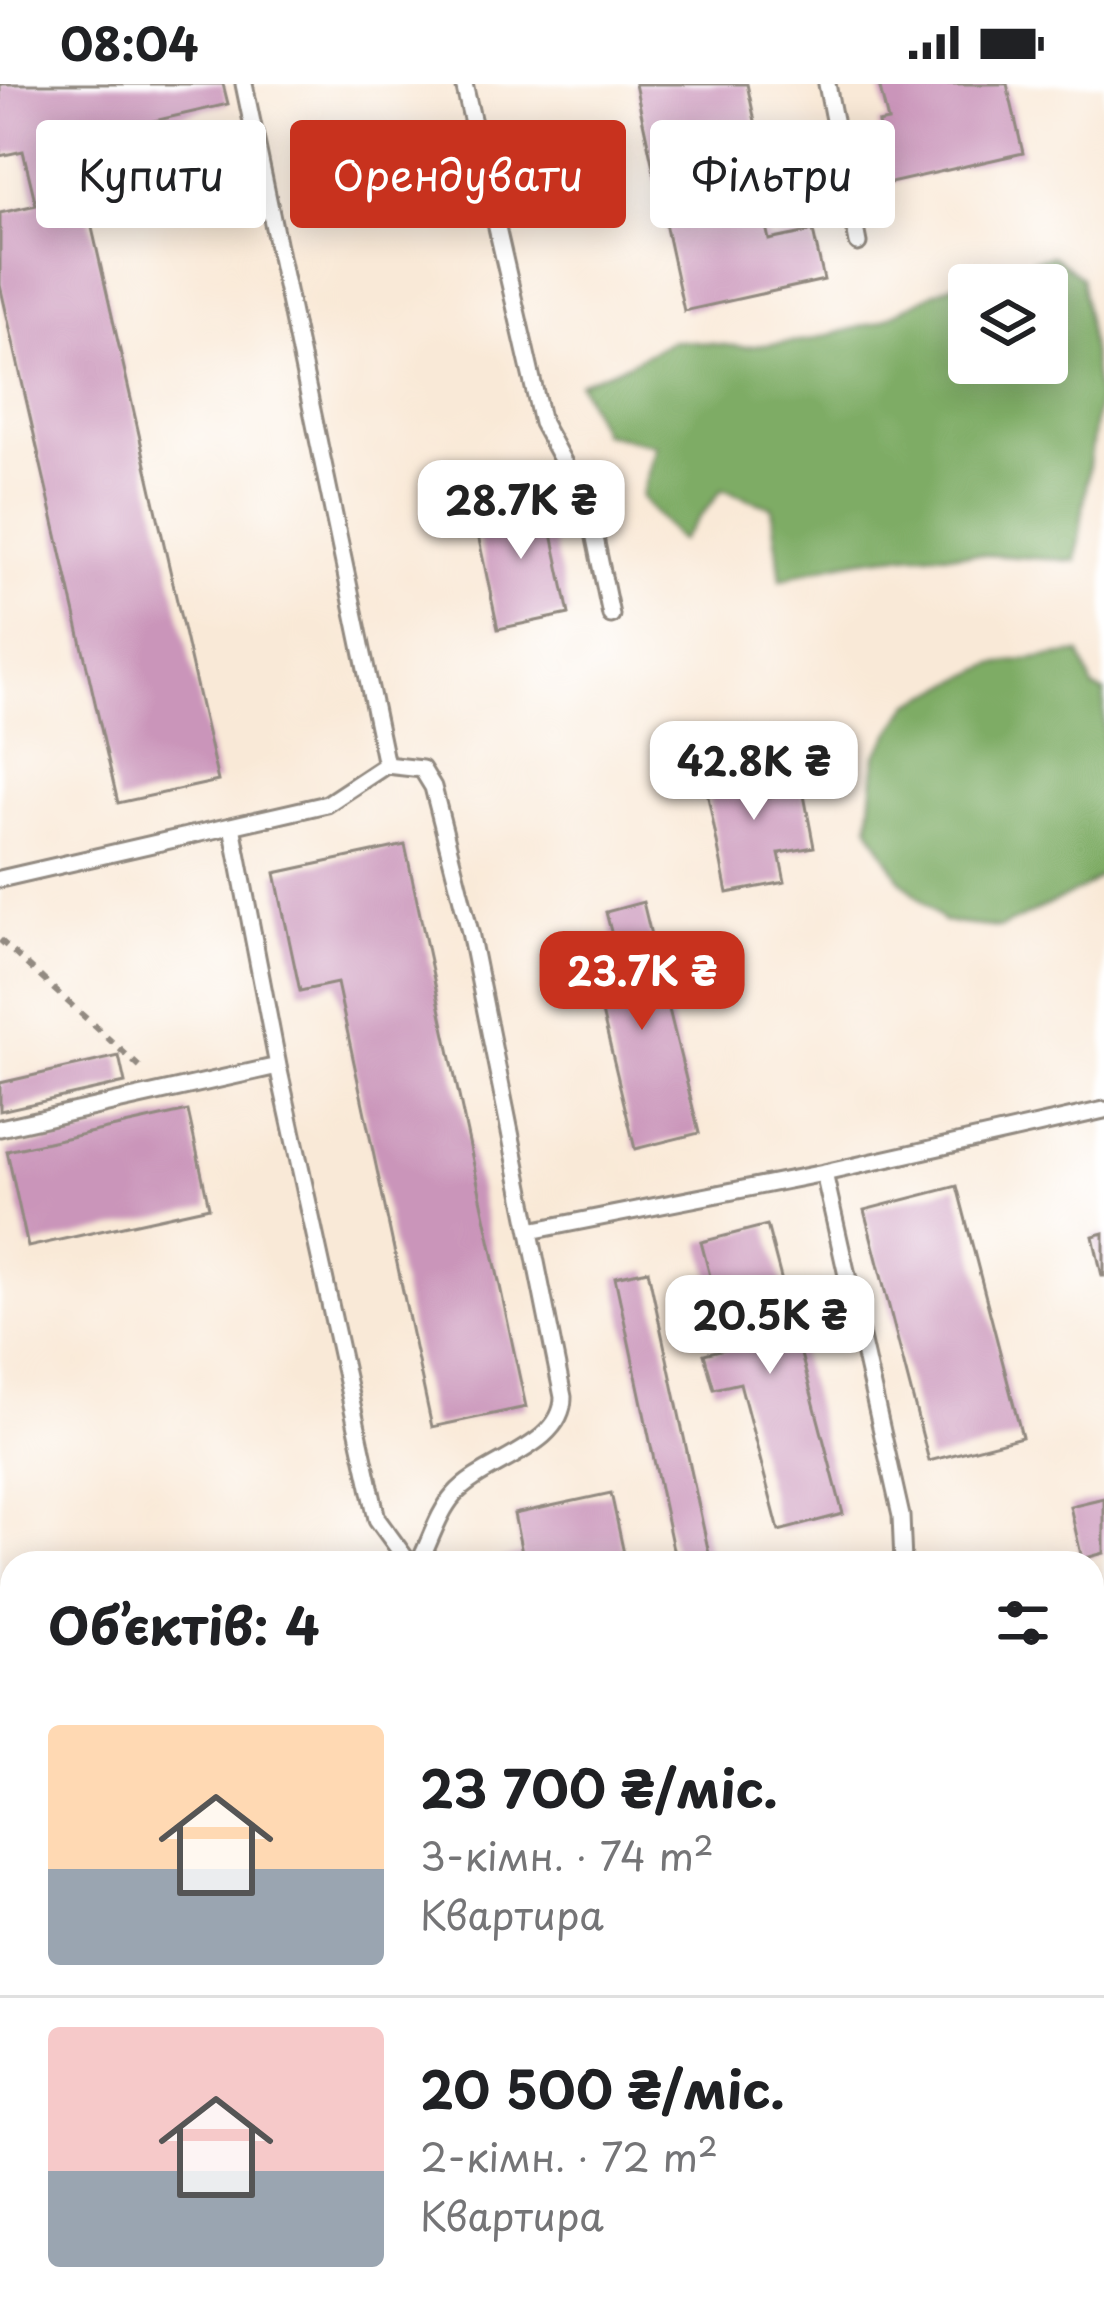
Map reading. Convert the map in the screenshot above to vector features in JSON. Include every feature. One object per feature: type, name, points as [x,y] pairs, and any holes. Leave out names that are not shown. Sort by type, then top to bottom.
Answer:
[{"type":"lane","points":[[244,84],[386,765]]},
{"type":"lane","points":[[464,84],[542,423],[589,509],[611,615]]},
{"type":"lane","points":[[827,84],[858,243]]},
{"type":"lane","points":[[0,878],[327,804],[386,765],[422,769],[433,787],[470,932],[563,1410],[549,1431],[452,1496],[425,1551]]},
{"type":"lane","points":[[232,826],[278,1066],[377,1519],[400,1551]]},
{"type":"lane","points":[[0,1128],[278,1066]]},
{"type":"lane","points":[[530,1231],[824,1173],[1104,1110]]},
{"type":"lane","points":[[824,1173],[901,1516],[902,1551]]},
{"type":"path","points":[[0,940],[167,1091]]},
{"type":"green space","points":[[1052,256],[1063,264],[1016,264]]},
{"type":"green space","points":[[1068,268],[1081,277],[1098,400],[1076,561],[964,554],[891,556],[854,560],[781,580],[772,507],[723,489],[680,541],[641,497],[656,445],[602,433],[579,383],[673,340],[745,347],[809,340],[879,322],[948,287],[948,384],[1068,384]]},
{"type":"green space","points":[[1080,653],[1093,688],[1104,692],[1104,873],[1084,888],[1000,928],[944,922],[899,878],[869,827],[876,755],[910,704],[994,664]]},
{"type":"building","points":[[0,84],[223,84],[228,104],[159,120],[36,120],[36,205],[23,151],[0,156]]},
{"type":"building","points":[[635,84],[747,84],[755,120],[650,120],[650,153]]},
{"type":"building","points":[[879,84],[1007,84],[1023,153],[895,182],[895,120],[888,120]]},
{"type":"building","points":[[36,205],[36,228],[92,228],[218,781],[118,803],[0,285],[0,213]]},
{"type":"building","points":[[666,228],[766,228],[769,240],[813,231],[824,280],[684,311]]},
{"type":"building","points":[[544,496],[569,614],[498,629],[473,511]]},
{"type":"building","points":[[761,755],[769,797],[803,790],[814,847],[779,853],[785,882],[727,893],[702,766]]},
{"type":"building","points":[[405,845],[526,1407],[432,1427],[337,983],[300,991],[275,873]]},
{"type":"building","points":[[643,902],[699,1133],[635,1149],[589,958],[616,951],[606,912]]},
{"type":"building","points":[[119,1056],[125,1083],[0,1111],[0,1083]]},
{"type":"building","points":[[188,1111],[209,1207],[28,1247],[7,1151]]},
{"type":"building","points":[[957,1186],[1022,1437],[929,1461],[864,1210]]},
{"type":"building","points":[[767,1225],[843,1514],[779,1531],[740,1383],[714,1389],[704,1354],[729,1348],[701,1242]]},
{"type":"building","points":[[1104,1233],[1104,1276],[1102,1276],[1093,1236]]},
{"type":"building","points":[[648,1270],[708,1551],[673,1551],[615,1277]]},
{"type":"building","points":[[611,1493],[623,1551],[522,1551],[514,1514]]},
{"type":"building","points":[[1104,1498],[1104,1551],[1080,1551],[1070,1506]]}]
